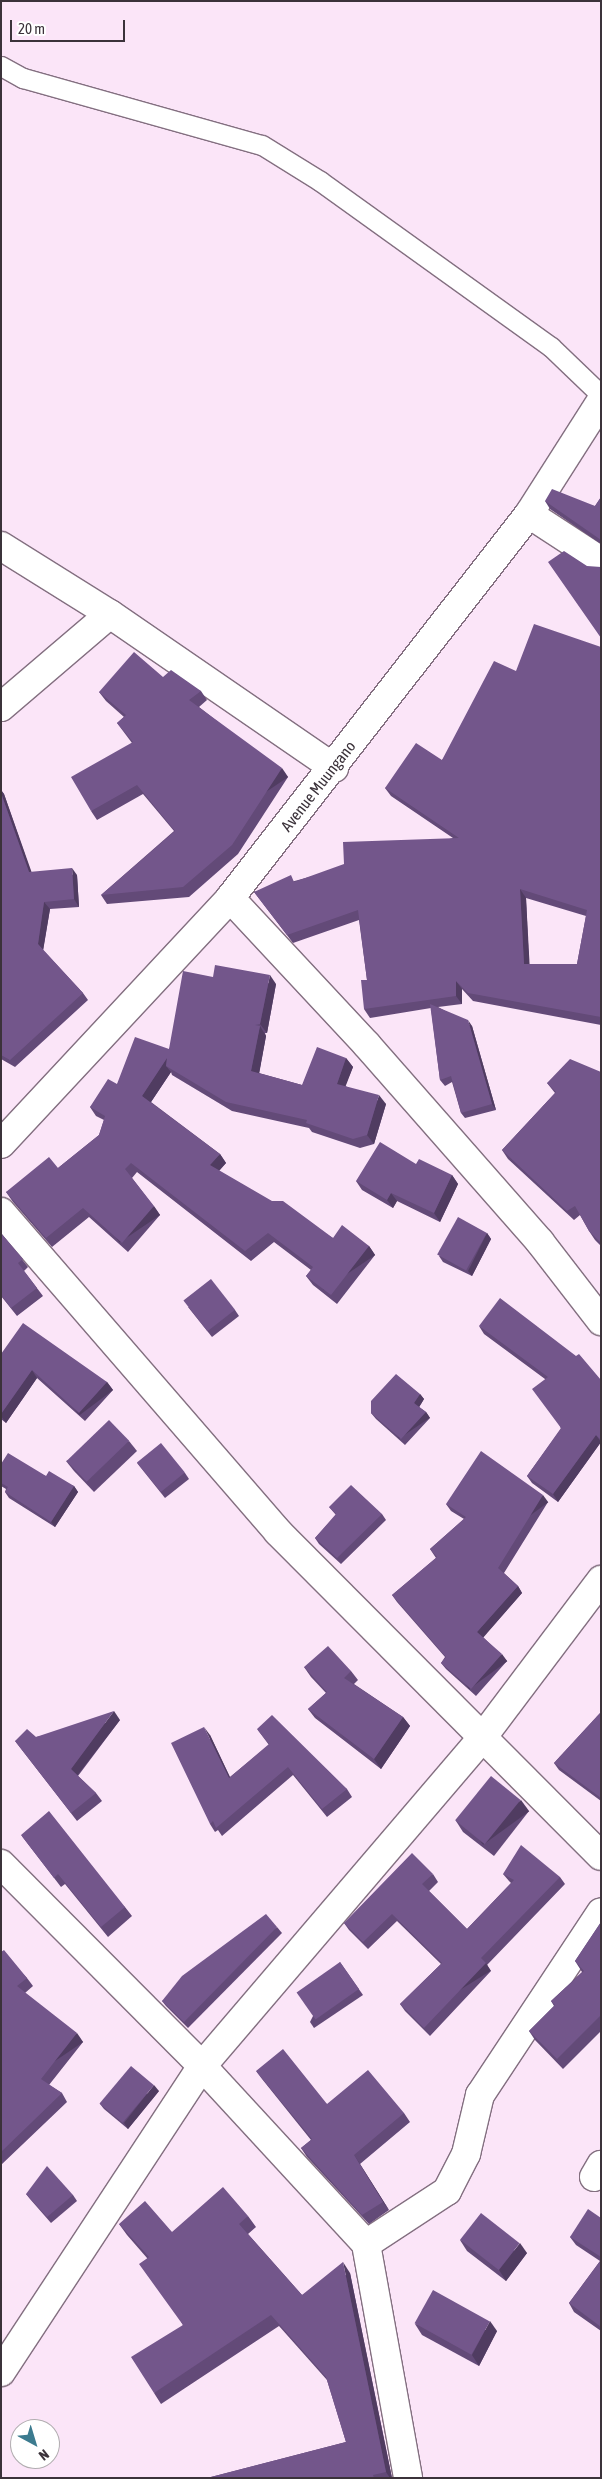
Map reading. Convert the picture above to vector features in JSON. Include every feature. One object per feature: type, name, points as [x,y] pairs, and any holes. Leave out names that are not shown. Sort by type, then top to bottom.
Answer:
[{"type":"street","name":"Avenue Muungano","points":[[1,1144],[230,898],[334,768],[529,514],[601,401]]},
{"type":"street","points":[[529,514],[601,561]]},
{"type":"street","points":[[1,546],[110,614],[334,768]]},
{"type":"street","points":[[1,707],[110,614]]},
{"type":"street","points":[[230,898],[373,1052],[540,1242],[601,1321]]},
{"type":"street","points":[[1,1212],[278,1532],[601,1856]]},
{"type":"street","points":[[1,2372],[202,2066],[482,1738],[601,1580]]},
{"type":"street","points":[[1,1864],[202,2066],[366,2244],[408,2478]]},
{"type":"street","points":[[366,2244],[447,2191],[466,2154],[480,2095],[601,1912]]},
{"type":"lane","points":[[1,66],[22,78],[262,145],[320,181],[551,347],[601,395]]},
{"type":"building","points":[[552,489],[595,506],[601,497],[601,540],[545,501]]},
{"type":"building","points":[[564,551],[587,566],[601,567],[601,638],[548,562]]},
{"type":"building","points":[[534,624],[601,647],[601,1017],[468,993],[456,981],[456,996],[364,1009],[361,980],[367,980],[358,910],[287,935],[254,892],[291,875],[294,882],[344,864],[343,842],[459,838],[385,788],[416,743],[442,760],[494,661],[516,671]],"holes":[[[520,889],[587,910],[577,964],[524,964]]]},
{"type":"building","points":[[134,652],[163,677],[171,670],[201,691],[189,700],[282,768],[232,845],[183,887],[101,895],[175,831],[137,785],[91,811],[71,777],[133,742],[117,723],[126,715],[99,692]]},
{"type":"building","points":[[1,793],[29,872],[72,868],[74,899],[44,902],[38,944],[83,993],[10,1060],[1,1055]]},
{"type":"building","points":[[215,965],[270,975],[260,1024],[255,1025],[260,1026],[251,1071],[302,1085],[317,1047],[346,1058],[337,1084],[379,1095],[367,1135],[353,1139],[306,1123],[307,1120],[226,1102],[166,1066],[167,1058],[142,1096],[220,1154],[210,1165],[272,1201],[283,1201],[333,1238],[342,1225],[369,1246],[331,1295],[306,1276],[313,1267],[268,1233],[245,1251],[131,1163],[125,1169],[154,1206],[122,1243],[83,1208],[46,1238],[6,1192],[49,1157],[58,1168],[99,1135],[105,1116],[90,1107],[108,1079],[117,1084],[135,1037],[169,1049],[183,971],[213,977]]},
{"type":"building","points":[[430,1004],[468,1020],[492,1104],[461,1113],[451,1076],[440,1080]]},
{"type":"building","points":[[570,1059],[601,1072],[601,1243],[589,1231],[575,1206],[567,1211],[502,1150],[556,1092],[547,1083]]},
{"type":"building","points":[[380,1142],[416,1164],[419,1159],[452,1175],[434,1213],[391,1193],[387,1200],[356,1181]]},
{"type":"building","points":[[458,1217],[487,1233],[466,1271],[437,1255]]},
{"type":"building","points":[[1,1233],[23,1259],[18,1263],[37,1288],[11,1308],[1,1295]]},
{"type":"building","points":[[211,1279],[235,1310],[207,1331],[183,1301]]},
{"type":"building","points":[[500,1298],[576,1356],[579,1354],[601,1380],[601,1440],[596,1435],[553,1494],[527,1476],[561,1428],[532,1389],[548,1377],[479,1326]]},
{"type":"building","points":[[23,1323],[107,1382],[79,1413],[32,1370],[1,1414],[1,1354]]},
{"type":"building","points":[[396,1374],[420,1394],[414,1403],[426,1412],[401,1439],[371,1413],[371,1401]]},
{"type":"building","points":[[109,1420],[129,1441],[87,1482],[67,1461]]},
{"type":"building","points":[[161,1443],[185,1473],[161,1492],[137,1463]]},
{"type":"building","points":[[481,1451],[543,1495],[498,1568],[518,1586],[477,1632],[502,1654],[471,1689],[441,1663],[446,1657],[392,1595],[437,1557],[430,1549],[466,1517],[446,1504]]},
{"type":"building","points":[[8,1453],[46,1476],[49,1471],[74,1486],[51,1522],[5,1492],[8,1487],[1,1483],[1,1464]]},
{"type":"building","points":[[351,1485],[382,1514],[337,1558],[315,1538],[336,1514],[329,1507]]},
{"type":"building","points":[[328,1646],[351,1671],[344,1678],[403,1717],[374,1759],[308,1709],[327,1692],[304,1667]]},
{"type":"building","points":[[114,1711],[71,1769],[96,1793],[71,1813],[15,1741],[27,1729],[36,1737]]},
{"type":"building","points":[[601,1712],[601,1798],[554,1763]]},
{"type":"building","points":[[272,1715],[347,1789],[322,1809],[288,1767],[216,1828],[213,1821],[210,1824],[171,1743],[204,1727],[229,1778],[269,1744],[257,1729]]},
{"type":"building","points":[[491,1776],[521,1800],[485,1844],[455,1820]]},
{"type":"building","points":[[49,1811],[125,1907],[101,1927],[58,1874],[54,1878],[21,1835]]},
{"type":"building","points":[[521,1845],[560,1877],[481,1958],[486,1963],[424,2028],[400,2004],[442,1963],[392,1914],[363,1942],[344,1923],[412,1853],[433,1874],[422,1884],[467,1929],[514,1880],[503,1874]]},
{"type":"building","points":[[266,1914],[277,1927],[184,2022],[162,2001],[182,1976]]},
{"type":"building","points":[[601,1922],[601,2015],[557,2059],[529,2031],[555,2005],[551,2001],[584,1971],[575,1961]]},
{"type":"building","points":[[4,1950],[27,1978],[17,1986],[77,2033],[41,2079],[62,2093],[1,2152],[1,1952]]},
{"type":"building","points":[[340,1962],[359,1989],[316,2019],[297,1992]]},
{"type":"building","points":[[283,2049],[327,2104],[368,2070],[404,2113],[354,2155],[383,2202],[362,2215],[301,2148],[312,2139],[256,2071]]},
{"type":"building","points":[[131,2066],[154,2085],[122,2123],[100,2104]]},
{"type":"building","points":[[47,2166],[73,2195],[47,2217],[26,2194]]},
{"type":"building","points":[[223,2187],[248,2216],[239,2224],[302,2295],[343,2262],[386,2472],[373,2475],[374,2478],[207,2478],[346,2442],[326,2377],[271,2315],[154,2393],[131,2357],[183,2325],[139,2264],[149,2257],[119,2224],[145,2201],[172,2232]]},
{"type":"building","points":[[588,2209],[601,2218],[601,2257],[570,2237]]},
{"type":"building","points":[[481,2213],[520,2243],[499,2270],[460,2240]]},
{"type":"building","points":[[601,2260],[601,2327],[569,2303]]},
{"type":"building","points":[[433,2290],[490,2322],[471,2355],[415,2323]]}]
